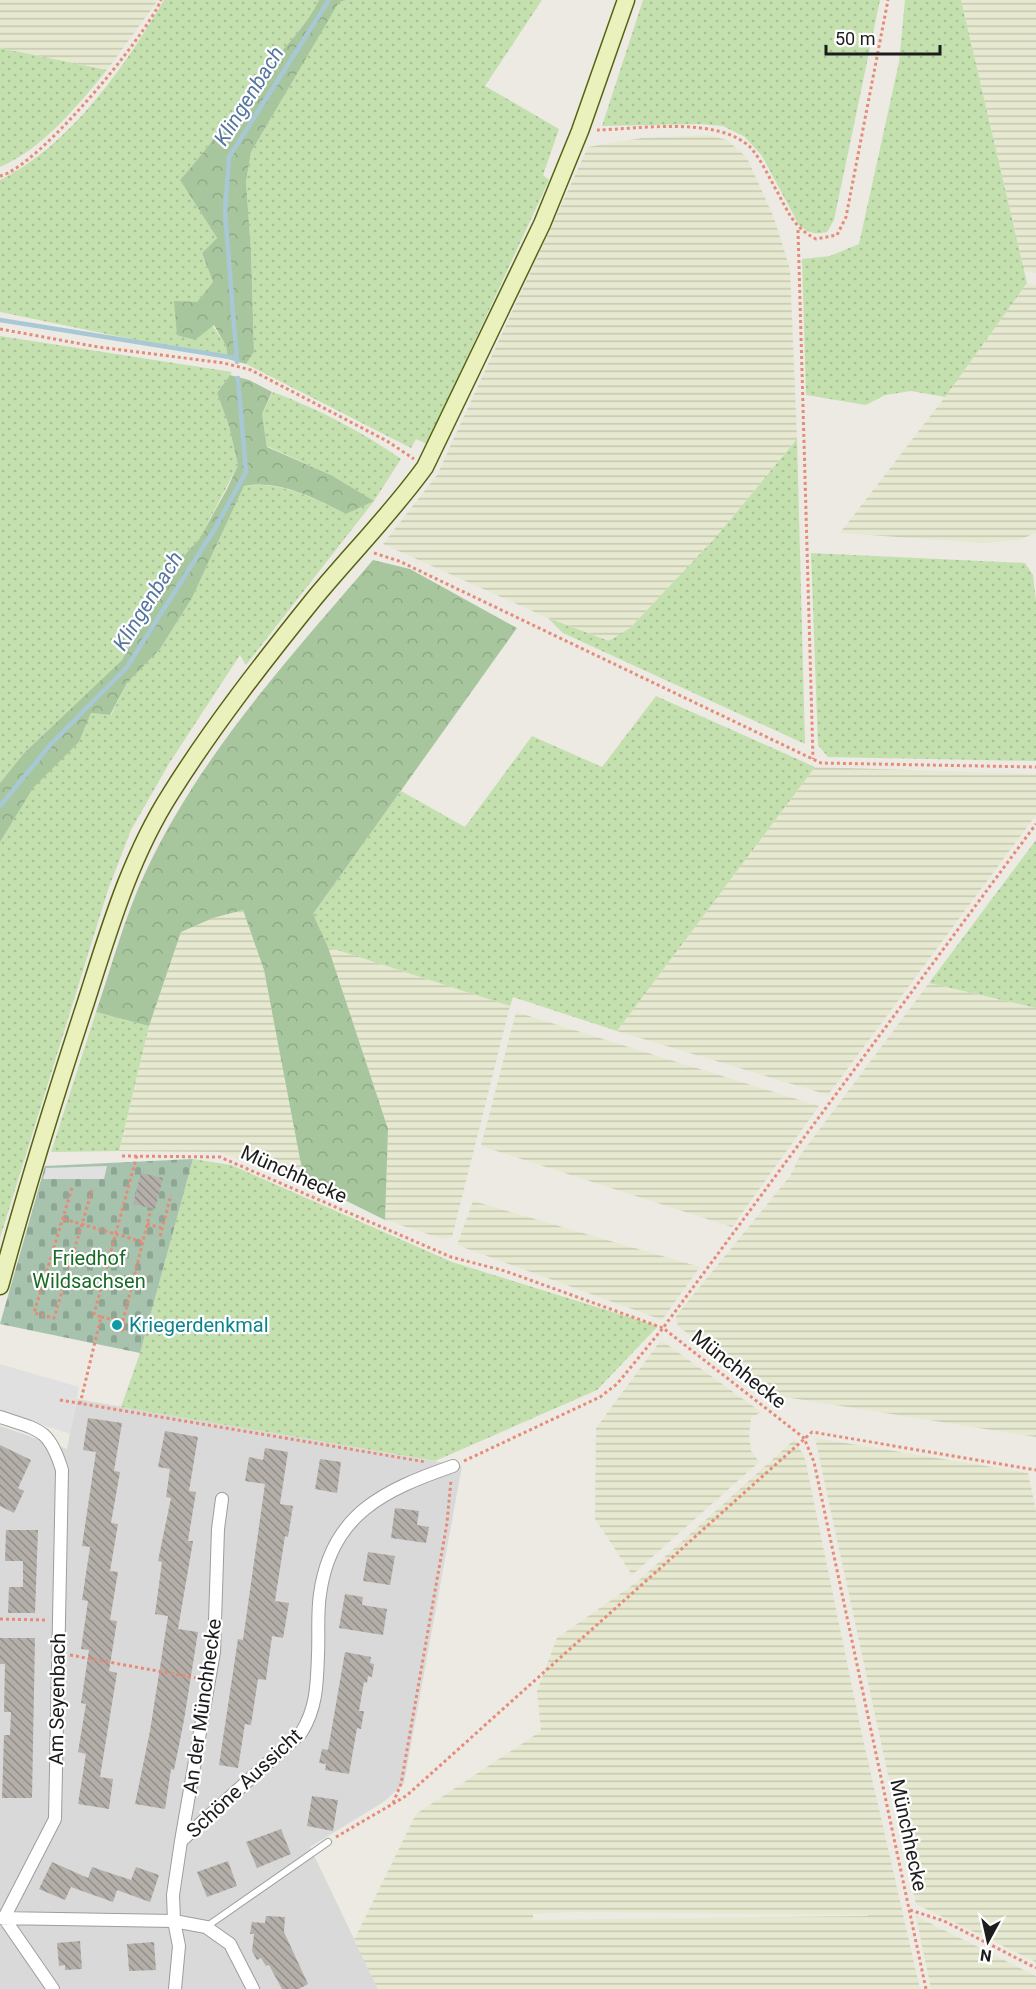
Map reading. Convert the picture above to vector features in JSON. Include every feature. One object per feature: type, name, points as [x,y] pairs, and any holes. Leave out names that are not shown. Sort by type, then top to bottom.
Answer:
[{"type":"main road","points":[[0,1286],[35,1160],[118,903],[143,842],[170,794],[236,700],[358,547],[404,497],[425,467],[542,224],[580,131],[626,0]]},
{"type":"street","name":"Am Seyenbach","points":[[0,1417],[39,1429],[54,1444],[62,1470],[54,1819],[2,1918]]},
{"type":"street","name":"Schöne Aussicht","points":[[175,1989],[179,1946],[174,1921],[173,1894],[181,1841],[301,1733],[309,1721],[317,1693],[320,1596],[323,1576],[340,1537],[351,1521],[384,1493],[406,1482],[453,1466]]},
{"type":"street","name":"An der Münchhecke","points":[[181,1841],[210,1681],[216,1628],[218,1529],[222,1499]]},
{"type":"street","points":[[2,1918],[174,1921],[206,1927],[230,1944],[253,1989]]},
{"type":"street","points":[[2,1918],[53,1989]]},
{"type":"lane","points":[[206,1927],[328,1842]]},
{"type":"path","points":[[0,176],[49,143],[135,40],[161,0]]},
{"type":"path","points":[[798,230],[816,239],[837,235],[846,217],[888,0]]},
{"type":"path","points":[[580,131],[701,128],[734,136],[750,147],[759,159],[798,230],[813,759]]},
{"type":"path","points":[[0,329],[98,347],[224,363],[251,370],[387,441],[425,467]]},
{"type":"path","points":[[358,547],[399,561],[821,763],[1036,767]]},
{"type":"path","points":[[60,1400],[453,1466],[600,1397],[617,1384],[663,1328],[1036,824]]},
{"type":"path","points":[[123,1321],[94,1314],[137,1155]]},
{"type":"path","name":"Münchhecke","points":[[122,1156],[220,1157],[451,1257],[505,1271],[663,1328],[804,1438],[814,1462],[926,1989]]},
{"type":"path","points":[[72,1188],[34,1313],[54,1318],[92,1190]]},
{"type":"path","points":[[160,1236],[171,1195]]},
{"type":"path","points":[[117,1320],[115,1328],[123,1330],[125,1322],[123,1321],[150,1213]]},
{"type":"path","points":[[64,1219],[142,1242]]},
{"type":"path","points":[[147,1224],[162,1228]]},
{"type":"path","points":[[80,1404],[101,1317]]},
{"type":"path","points":[[328,1842],[406,1796],[812,1432],[1036,1470]]},
{"type":"path","points":[[393,1803],[401,1784],[445,1535],[453,1466]]},
{"type":"path","points":[[0,1619],[59,1621]]},
{"type":"path","points":[[58,1653],[210,1681]]},
{"type":"path","points":[[909,1910],[944,1921],[1036,1968]]},
{"type":"shaded area","points":[[107,1166],[104,1179],[43,1179],[46,1168]]},
{"type":"shaded area","points":[[0,1364],[79,1387],[70,1434],[0,1410]]},
{"type":"shaded area","points":[[77,1399],[462,1466],[404,1783],[385,1801],[310,1847],[378,1989],[0,1989],[0,1426],[67,1449]]},
{"type":"green space","points":[[0,0],[158,0],[107,70],[0,48]]},
{"type":"green space","points":[[164,0],[319,0],[301,28],[180,180],[217,238],[202,253],[213,282],[197,302],[226,346],[228,359],[0,312],[0,180],[26,165],[50,147],[94,102],[132,51]]},
{"type":"green space","points":[[319,0],[346,0],[339,2],[251,152],[246,182],[254,352],[246,364],[228,359],[226,346],[214,325],[195,340],[177,335],[174,301],[197,302],[213,282],[202,253],[217,238],[180,180],[301,28]]},
{"type":"green space","points":[[542,0],[485,86],[559,129],[543,175],[549,180],[427,444],[416,439],[411,448],[246,364],[254,352],[246,182],[251,152],[339,1]]},
{"type":"green space","points":[[643,0],[880,0],[834,220],[827,232],[812,233],[799,225],[762,156],[745,137],[723,126],[700,124],[602,126]]},
{"type":"green space","points":[[905,0],[961,0],[1027,283],[945,397],[911,391],[885,395],[866,405],[806,395],[802,259],[830,256],[859,244],[899,62]]},
{"type":"green space","points":[[961,0],[1036,0],[1036,273],[1024,270]]},
{"type":"green space","points":[[0,48],[107,70],[59,125],[31,149],[0,167]]},
{"type":"green space","points":[[707,135],[727,140],[747,158],[774,218],[790,269],[797,439],[716,537],[630,628],[610,641],[548,618],[383,544],[437,475],[588,147],[642,138]]},
{"type":"green space","points":[[1027,283],[1036,285],[1036,533],[1019,540],[983,543],[840,533],[945,397]]},
{"type":"green space","points":[[0,336],[232,372],[217,393],[229,426],[238,465],[200,538],[171,570],[122,660],[24,753],[0,783]]},
{"type":"green space","points":[[230,375],[249,380],[272,392],[262,414],[267,447],[331,475],[374,501],[346,514],[284,488],[270,485],[244,486],[192,598],[160,649],[127,683],[110,715],[91,713],[79,742],[33,788],[0,842],[0,783],[24,753],[122,660],[171,570],[200,538],[227,489],[238,465],[229,426],[217,393]]},
{"type":"green space","points":[[273,392],[339,421],[401,459],[374,501],[246,665],[240,655],[170,762],[131,830],[108,890],[0,1238],[0,842],[32,788],[79,742],[91,713],[111,715],[127,683],[160,649],[192,598],[244,486],[283,488],[310,497],[346,514],[373,501],[331,475],[267,446],[262,414]]},
{"type":"green space","points":[[797,439],[805,744],[563,633],[548,618],[609,641],[630,628],[716,537]]},
{"type":"green space","points":[[811,553],[1025,563],[1033,575],[1036,602],[1036,761],[828,757],[818,745]]},
{"type":"green space","points":[[373,560],[410,569],[517,628],[313,914],[328,947],[388,1129],[385,1220],[304,1180],[264,970],[243,910],[213,918],[181,932],[149,1026],[96,1012],[138,888],[168,828],[193,787],[220,747],[279,670]]},
{"type":"green space","points":[[656,696],[815,767],[617,1031],[513,997],[510,1006],[328,947],[313,914],[401,791],[465,827],[532,736],[602,767]]},
{"type":"green space","points":[[815,767],[1036,774],[1036,815],[828,1095],[617,1031]]},
{"type":"green space","points":[[1036,840],[1036,1008],[929,983]]},
{"type":"green space","points":[[243,910],[264,970],[304,1180],[218,1152],[119,1151],[149,1026],[181,932],[213,918]]},
{"type":"green space","points":[[328,947],[510,1006],[452,1237],[443,1239],[385,1220],[388,1129]]},
{"type":"green space","points":[[929,983],[1036,1008],[1036,1437],[766,1394],[678,1326],[676,1316],[790,1176],[801,1154]]},
{"type":"green space","points":[[96,1012],[149,1026],[119,1151],[51,1152]]},
{"type":"green space","points":[[516,1012],[819,1106],[732,1227],[481,1146]]},
{"type":"green space","points":[[193,1159],[231,1165],[452,1262],[658,1326],[597,1390],[435,1461],[121,1407],[140,1353]]},
{"type":"green space","name":"Friedhof Wildsachsen","points":[[193,1159],[140,1353],[0,1324],[45,1166]]},
{"type":"green space","points":[[473,1201],[700,1267],[662,1320],[457,1245]]},
{"type":"green space","points":[[661,1340],[761,1412],[751,1418],[749,1434],[751,1451],[759,1462],[632,1575],[595,1519],[596,1428]]},
{"type":"green space","points":[[815,1438],[1028,1473],[1036,1511],[1036,1962],[916,1904]]},
{"type":"green space","points":[[795,1439],[805,1459],[861,1730],[920,1989],[378,1989],[354,1940],[416,1814],[541,1731],[537,1691],[557,1638],[637,1582]],"holes":[[[574,1912],[868,1916],[533,1920],[533,1914]]]},
{"type":"green space","points":[[916,1916],[1036,1976],[1036,1989],[931,1989]]},
{"type":"building","points":[[141,1173],[163,1178],[155,1209],[133,1204]]},
{"type":"building","points":[[88,1418],[122,1423],[114,1471],[120,1472],[111,1523],[118,1524],[110,1571],[118,1572],[110,1620],[117,1621],[109,1671],[117,1673],[100,1777],[113,1779],[109,1809],[78,1804],[86,1754],[78,1752],[86,1704],[81,1703],[89,1650],[81,1649],[88,1601],[82,1600],[90,1547],[82,1546],[96,1452],[83,1450]]},
{"type":"building","points":[[165,1431],[198,1437],[189,1491],[196,1492],[188,1541],[193,1541],[178,1629],[198,1632],[184,1720],[174,1770],[171,1769],[165,1809],[135,1804],[150,1731],[168,1616],[155,1614],[162,1562],[158,1561],[171,1498],[166,1497],[170,1469],[158,1467]]},
{"type":"building","points":[[0,1445],[31,1460],[18,1488],[24,1491],[14,1513],[0,1506]]},
{"type":"building","points":[[265,1448],[288,1452],[280,1504],[293,1506],[288,1537],[285,1536],[275,1601],[289,1603],[283,1638],[272,1636],[266,1680],[258,1679],[251,1725],[245,1724],[238,1768],[219,1765],[238,1639],[243,1640],[265,1484],[245,1481],[249,1457],[263,1460]]},
{"type":"building","points":[[320,1459],[341,1462],[337,1493],[315,1489]]},
{"type":"building","points":[[395,1508],[419,1511],[417,1525],[429,1527],[426,1543],[391,1538]]},
{"type":"building","points":[[6,1530],[38,1530],[35,1613],[8,1613],[9,1587],[23,1587],[23,1561],[5,1561]]},
{"type":"building","points":[[368,1552],[395,1556],[390,1585],[363,1581]]},
{"type":"building","points":[[345,1594],[363,1597],[362,1605],[387,1609],[383,1635],[339,1628]]},
{"type":"building","points":[[0,1638],[35,1638],[32,1798],[2,1798],[4,1735],[10,1735],[11,1712],[4,1712],[5,1664],[0,1664]]},
{"type":"building","points":[[345,1652],[371,1657],[370,1663],[374,1664],[372,1677],[368,1676],[367,1683],[364,1682],[359,1711],[364,1711],[361,1729],[357,1728],[349,1774],[325,1770],[326,1764],[319,1763],[322,1749],[328,1750]]},
{"type":"building","points":[[312,1796],[338,1800],[333,1831],[307,1826]]},
{"type":"building","points":[[281,1829],[291,1854],[257,1868],[246,1842]]},
{"type":"building","points":[[228,1861],[237,1886],[207,1897],[197,1872]]},
{"type":"building","points":[[52,1862],[88,1878],[92,1867],[131,1880],[136,1867],[159,1875],[150,1902],[117,1890],[113,1902],[71,1887],[65,1900],[39,1889]]},
{"type":"building","points":[[266,1916],[285,1917],[284,1932],[308,1984],[299,1989],[282,1989],[269,1965],[266,1966],[261,1958],[257,1960],[252,1951],[254,1934],[250,1934],[252,1922],[265,1923]]},
{"type":"building","points":[[80,1941],[82,1969],[65,1970],[65,1965],[59,1966],[57,1943]]},
{"type":"building","points":[[154,1942],[156,1970],[129,1971],[127,1944]]},
{"type":"waterway","name":"Klingenbach","points":[[237,362],[225,212],[229,157],[329,0]]},
{"type":"waterway","points":[[0,320],[236,358]]},
{"type":"waterway","name":"Klingenbach","points":[[0,806],[51,744],[127,667],[214,530],[246,472],[238,378]]},
{"type":"place","name":"Kriegerdenkmal","points":[[117,1325]]}]
